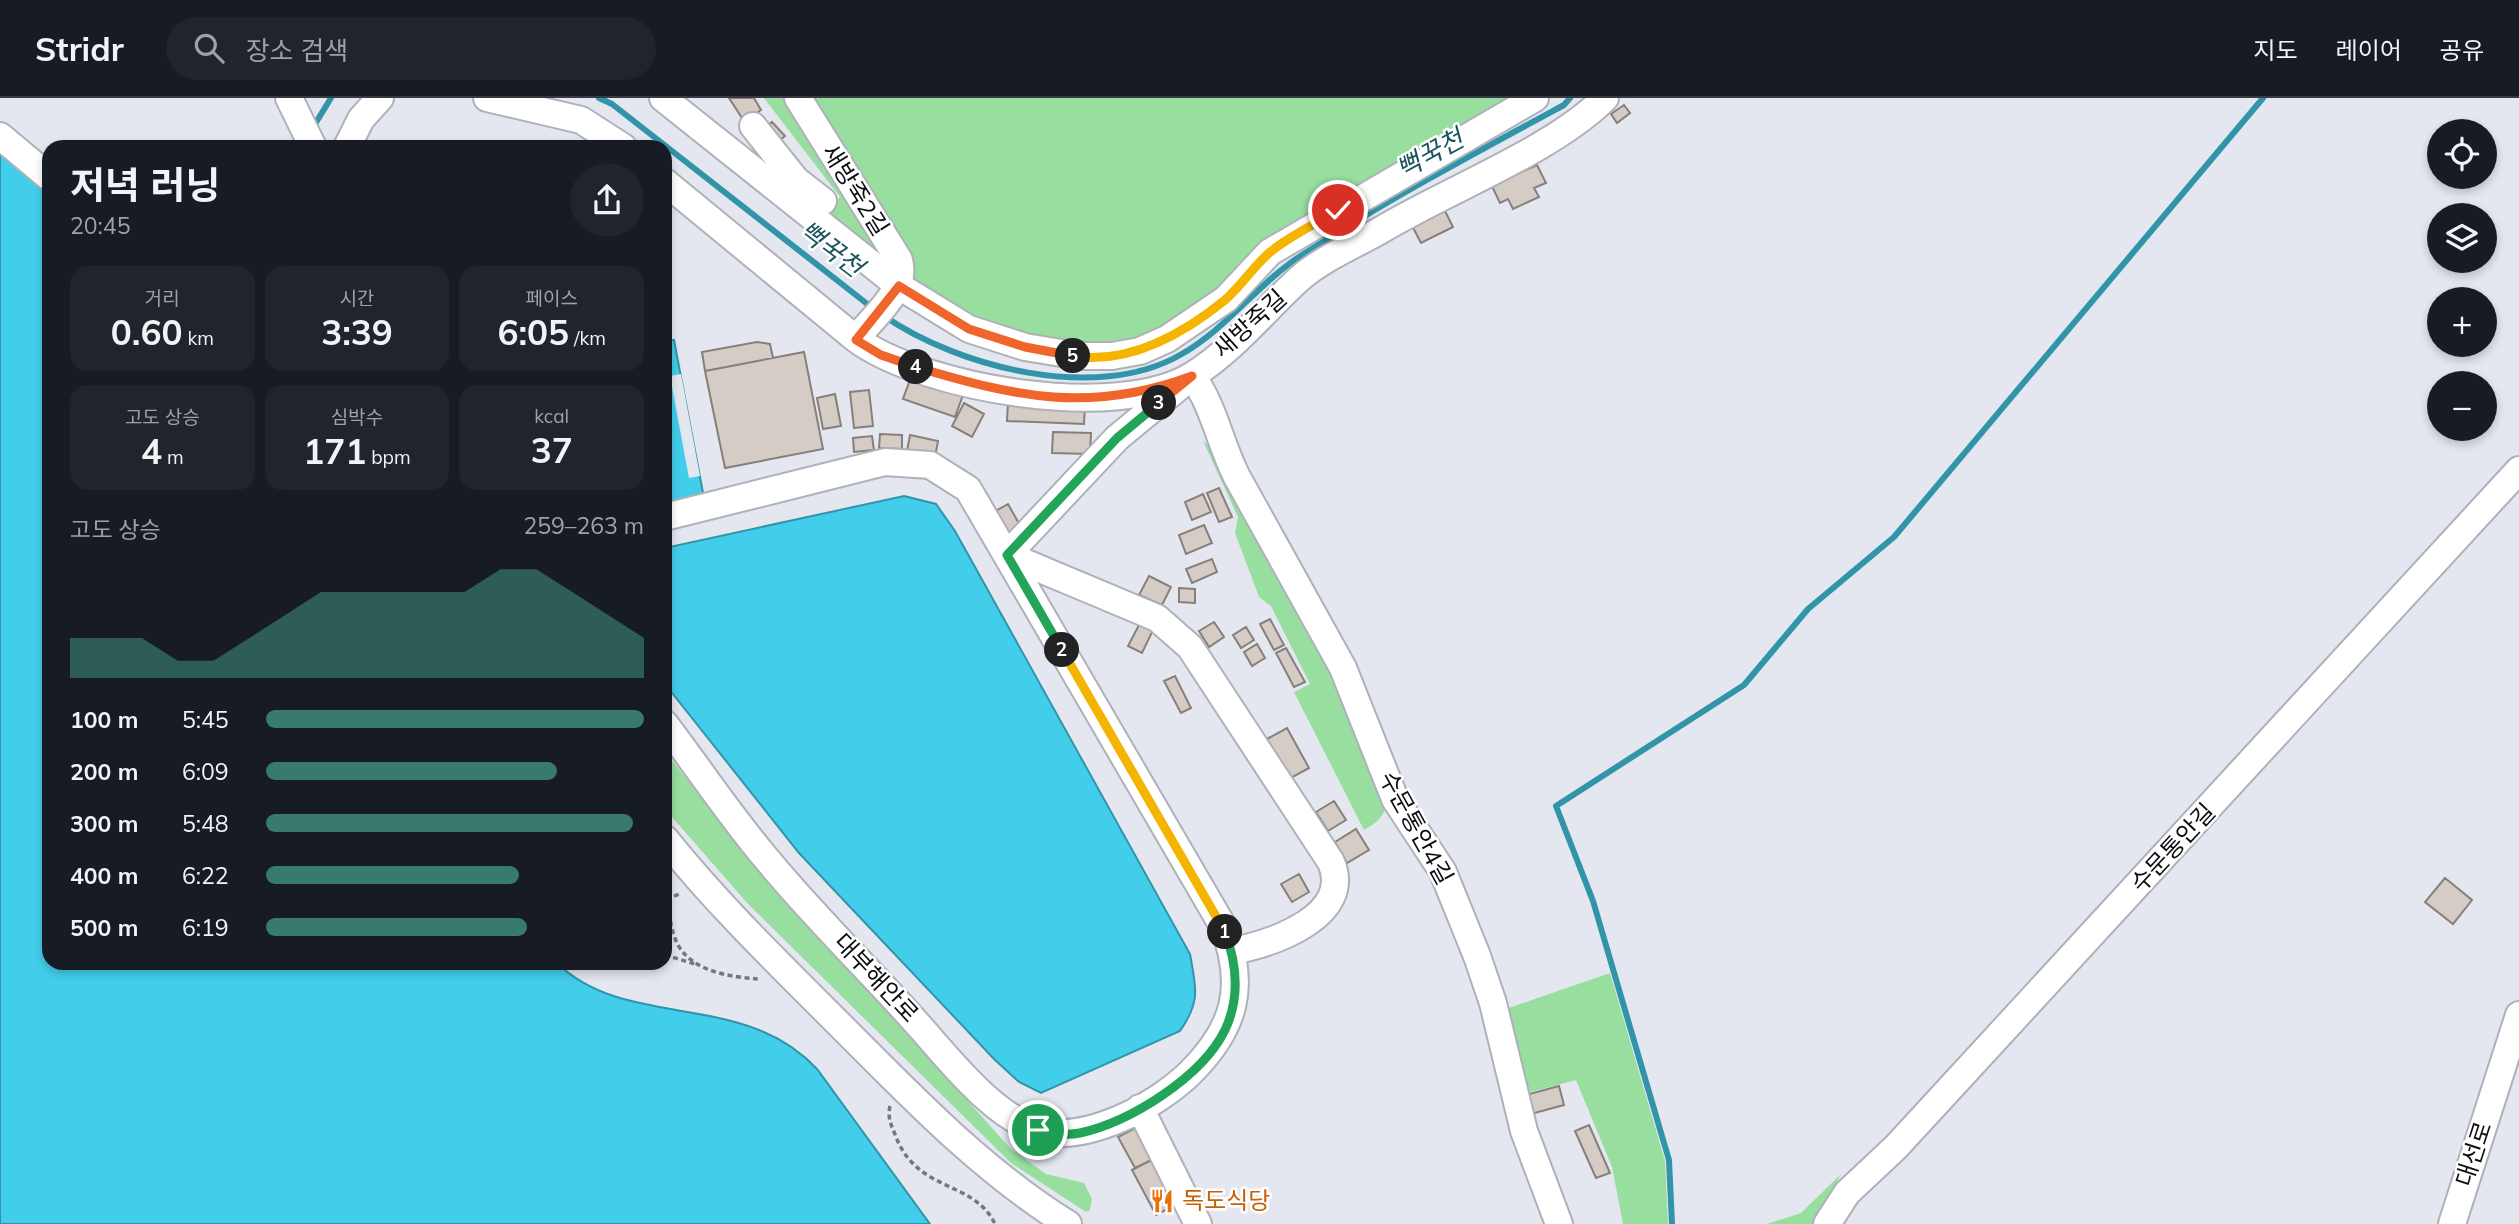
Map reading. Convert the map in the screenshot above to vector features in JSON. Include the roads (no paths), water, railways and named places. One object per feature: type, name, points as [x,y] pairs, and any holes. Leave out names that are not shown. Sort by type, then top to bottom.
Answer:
[{"type":"street","points":[[289,98],[310,140]]},
{"type":"street","points":[[350,140],[361,119],[380,98]]},
{"type":"street","points":[[487,98],[581,120],[612,140]]},
{"type":"street","name":"새방죽길","points":[[663,98],[813,217],[896,288],[969,329],[1025,347],[1079,356],[1112,356],[1140,351],[1167,339],[1226,299],[1270,252],[1535,98]]},
{"type":"street","name":"새방죽2길","points":[[798,98],[899,260],[902,271],[896,288]]},
{"type":"street","name":"새방죽길","points":[[672,188],[895,362],[983,387],[1030,394],[1107,398],[1135,394],[1192,376],[1261,319],[1301,277],[1398,219],[1541,144],[1594,109],[1605,98]]},
{"type":"street","points":[[753,126],[796,180],[824,202],[813,217]]},
{"type":"street","points":[[0,136],[42,171]]},
{"type":"street","points":[[859,335],[896,288]]},
{"type":"street","points":[[1192,376],[1117,438],[1007,555],[1157,618],[1175,630],[1190,647],[1331,862],[1337,876],[1335,891],[1317,914],[1270,941],[1233,951]]},
{"type":"street","name":"수문통안4길","points":[[1192,376],[1207,401],[1237,477],[1343,668],[1395,799],[1443,872],[1493,1003],[1524,1132],[1559,1224]]},
{"type":"street","name":"대부해안로","points":[[672,514],[885,462],[906,461],[930,465],[951,475],[968,489],[1224,928],[1233,951],[1236,980],[1233,1006],[1224,1031],[1189,1073],[1168,1092],[1140,1108],[1080,1133],[1062,1134],[1038,1130],[1016,1121],[971,1082],[770,864],[672,733]]},
{"type":"street","name":"수문통안길","points":[[1827,1224],[1847,1193],[1896,1147],[2519,470]]},
{"type":"street","points":[[672,847],[742,926],[917,1102],[976,1158],[1031,1201],[1068,1224]]},
{"type":"street","name":"대선로","points":[[2452,1224],[2508,1082],[2519,1015]]},
{"type":"street","points":[[1140,1108],[1198,1224]]},
{"type":"water","points":[[0,144],[42,181],[42,970],[566,970],[585,984],[617,997],[720,1018],[755,1028],[787,1044],[817,1069],[930,1224],[0,1224]]},
{"type":"water","points":[[672,340],[674,340],[704,498],[672,506]]},
{"type":"water","points":[[904,496],[936,504],[955,531],[1190,954],[1194,976],[1194,1002],[1180,1031],[1041,1093],[1019,1082],[994,1059],[799,853],[672,693],[672,546]]},
{"type":"waterway","name":"뻑꾹천","points":[[312,129],[331,98]]},
{"type":"waterway","name":"뻑꾹천","points":[[599,98],[612,104],[658,140]]},
{"type":"waterway","name":"뻑꾹천","points":[[884,316],[950,350],[1028,373],[1069,377],[1109,376],[1146,369],[1180,355],[1197,344],[1302,255],[1399,196],[1564,105],[1570,98]]},
{"type":"waterway","points":[[1672,1224],[1669,1160],[1593,901],[1556,806],[1744,685],[1808,609],[1894,537],[2263,98]]},
{"type":"waterway","name":"뻑꾹천","points":[[672,151],[875,310]]},
{"type":"place","name":"독도식당","points":[[1162,1201]]}]
